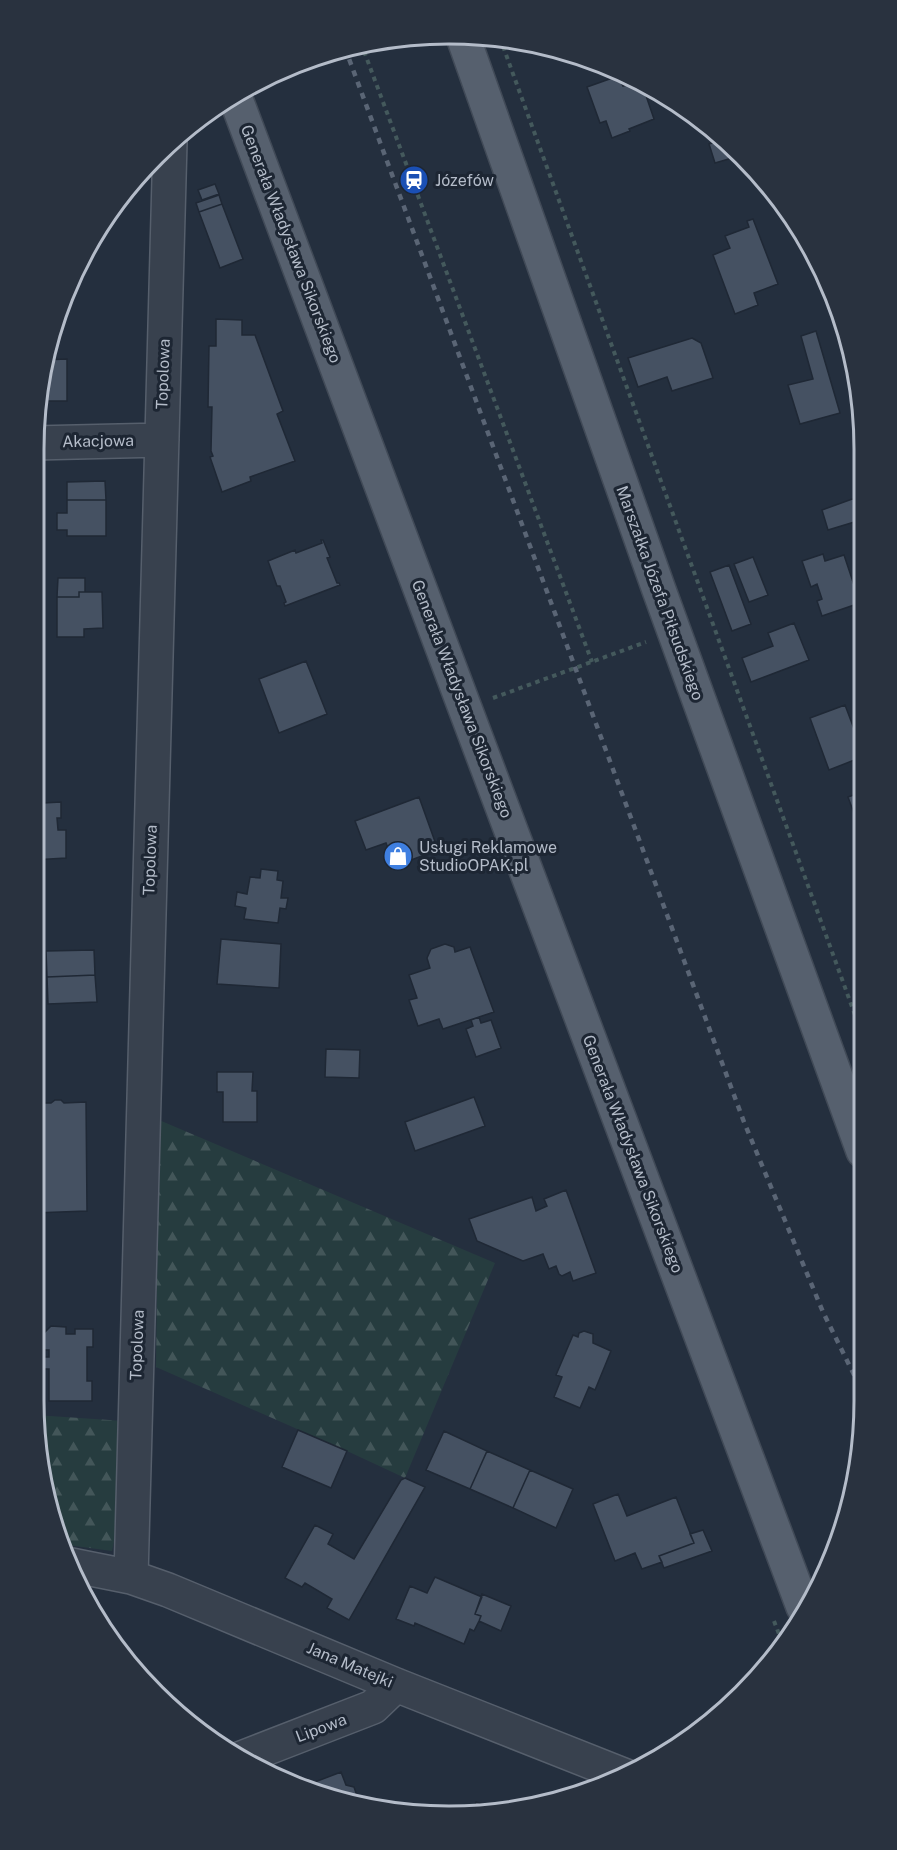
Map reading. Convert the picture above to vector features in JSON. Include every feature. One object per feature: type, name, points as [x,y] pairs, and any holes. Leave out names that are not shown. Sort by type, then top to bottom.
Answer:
[{"type":"main road","name":"Marszałka Józefa Piłsudskiego","points":[[466,44],[674,632],[854,1126]]},
{"type":"main road","name":"Generała Władysława Sikorskiego","points":[[237,103],[801,1601]]},
{"type":"street","name":"Topolowa","points":[[131,1577],[170,155]]},
{"type":"street","name":"Akacjowa","points":[[44,443],[162,440]]},
{"type":"street","name":"Jana Matejki","points":[[79,1567],[131,1577],[168,1590],[614,1771]]},
{"type":"street","name":"Lipowa","points":[[251,1755],[373,1707],[396,1684]]},
{"type":"path","points":[[503,47],[854,1012]]},
{"type":"path","points":[[365,52],[592,662]]},
{"type":"path","points":[[465,708],[711,619]]},
{"type":"green space","points":[[159,1120],[495,1263],[405,1478],[156,1367]]},
{"type":"green space","points":[[44,1416],[124,1421],[121,1510],[112,1551],[70,1545],[51,1481]]},
{"type":"building","points":[[612,78],[621,82],[623,86],[628,85],[646,95],[654,119],[612,138],[606,121],[600,123],[587,87]]},
{"type":"building","points":[[714,143],[731,158],[715,163],[709,144]]},
{"type":"building","points":[[215,184],[219,194],[202,200],[198,190]]},
{"type":"building","points":[[219,195],[222,204],[199,212],[196,203]]},
{"type":"building","points":[[222,204],[243,259],[220,268],[199,212]]},
{"type":"building","points":[[753,219],[778,284],[754,293],[758,305],[735,314],[713,255],[730,248],[725,236],[749,227],[747,221]]},
{"type":"building","points":[[216,319],[242,320],[242,335],[255,335],[283,411],[277,414],[295,461],[250,477],[251,481],[222,492],[210,457],[213,456],[211,451],[212,407],[208,407],[209,346],[216,346]]},
{"type":"building","points":[[816,331],[840,413],[800,424],[788,385],[813,379],[801,336]]},
{"type":"building","points":[[692,338],[701,343],[713,378],[672,391],[667,377],[638,387],[628,358]]},
{"type":"building","points":[[67,359],[67,401],[46,401],[53,360]]},
{"type":"building","points":[[105,481],[106,500],[67,500],[67,482]]},
{"type":"building","points":[[854,498],[854,522],[828,530],[822,510]]},
{"type":"building","points":[[67,500],[106,500],[106,536],[67,536],[67,530],[57,530],[57,513],[67,513]]},
{"type":"building","points":[[321,540],[330,557],[327,558],[337,583],[340,585],[285,606],[286,602],[280,586],[277,586],[268,561],[295,550],[296,553],[322,543]]},
{"type":"building","points":[[823,554],[825,561],[844,555],[854,585],[854,605],[822,616],[817,601],[822,599],[817,584],[811,587],[802,561]]},
{"type":"building","points":[[753,557],[768,595],[749,602],[734,564]]},
{"type":"building","points":[[729,565],[751,624],[732,631],[710,572]]},
{"type":"building","points":[[58,578],[85,578],[85,592],[79,592],[79,597],[57,597]]},
{"type":"building","points":[[79,592],[102,592],[103,628],[84,629],[84,637],[57,637],[57,597],[79,597]]},
{"type":"building","points":[[794,623],[809,660],[751,682],[742,658],[773,646],[768,633]]},
{"type":"building","points":[[306,661],[327,714],[279,733],[259,679]]},
{"type":"building","points":[[845,705],[854,729],[854,760],[829,770],[810,718]]},
{"type":"building","points":[[854,795],[854,814],[848,797]]},
{"type":"building","points":[[419,797],[438,850],[395,866],[386,843],[366,850],[355,821]]},
{"type":"building","points":[[61,802],[61,818],[57,818],[58,830],[66,830],[66,858],[44,859],[44,803]]},
{"type":"building","points":[[261,869],[278,871],[277,880],[283,881],[281,898],[288,898],[286,909],[280,908],[278,923],[244,919],[246,908],[235,906],[237,892],[247,894],[250,877],[260,878]]},
{"type":"building","points":[[221,939],[281,944],[279,988],[217,984]]},
{"type":"building","points":[[445,944],[454,947],[455,952],[470,947],[494,1012],[443,1029],[439,1019],[418,1026],[409,1000],[417,998],[409,975],[430,968],[427,958],[431,949]]},
{"type":"building","points":[[94,950],[95,975],[47,977],[46,951]]},
{"type":"building","points":[[95,975],[97,1002],[48,1004],[47,977]]},
{"type":"building","points":[[479,1017],[481,1023],[491,1020],[501,1048],[476,1057],[466,1029],[473,1026],[471,1020]]},
{"type":"building","points":[[326,1049],[360,1050],[359,1078],[325,1077]]},
{"type":"building","points":[[217,1072],[253,1072],[252,1091],[257,1091],[257,1122],[223,1122],[223,1092],[217,1092]]},
{"type":"building","points":[[474,1097],[485,1126],[415,1151],[405,1122]]},
{"type":"building","points":[[55,1100],[61,1100],[64,1103],[86,1102],[87,1211],[44,1213],[44,1103],[51,1103]]},
{"type":"building","points":[[566,1190],[596,1273],[573,1281],[570,1272],[562,1276],[556,1266],[549,1269],[543,1254],[523,1261],[477,1241],[469,1219],[532,1197],[536,1211],[547,1206],[544,1199]]},
{"type":"building","points":[[51,1326],[66,1327],[66,1334],[75,1334],[75,1329],[93,1329],[93,1347],[87,1347],[87,1381],[92,1381],[92,1401],[49,1401],[49,1369],[44,1369],[44,1357],[49,1357],[49,1350],[44,1350],[44,1333]]},
{"type":"building","points":[[584,1331],[593,1334],[593,1343],[611,1351],[595,1390],[589,1387],[580,1408],[554,1397],[562,1377],[556,1375],[573,1335],[578,1337],[579,1333]]},
{"type":"building","points":[[298,1430],[347,1451],[331,1488],[282,1467]]},
{"type":"building","points":[[444,1431],[487,1451],[470,1489],[426,1470]]},
{"type":"building","points":[[487,1451],[530,1470],[513,1508],[470,1489]]},
{"type":"building","points":[[530,1470],[573,1489],[556,1528],[513,1508]]},
{"type":"building","points":[[405,1478],[425,1487],[349,1620],[327,1608],[332,1599],[305,1583],[302,1587],[285,1578],[315,1525],[333,1534],[328,1544],[354,1559],[401,1480]]},
{"type":"building","points":[[618,1494],[627,1516],[676,1497],[694,1543],[659,1556],[662,1562],[642,1569],[635,1553],[615,1561],[593,1504]]},
{"type":"building","points":[[703,1530],[712,1551],[664,1568],[659,1556],[694,1543],[690,1534]]},
{"type":"building","points":[[435,1577],[482,1597],[475,1614],[481,1616],[474,1631],[470,1629],[464,1644],[415,1623],[414,1626],[396,1619],[410,1586],[427,1593]]},
{"type":"building","points":[[482,1594],[511,1606],[501,1631],[479,1621],[481,1616],[475,1614]]},
{"type":"building","points":[[341,1772],[346,1785],[354,1787],[357,1796],[344,1793],[312,1783]]},
{"type":"railway","points":[[348,56],[744,1122],[823,1312],[854,1375]]},
{"type":"place","name":"Józefów","points":[[414,180]]},
{"type":"place","name":"Usługi Reklamowe StudioOPAK.pl","points":[[398,856]]}]
